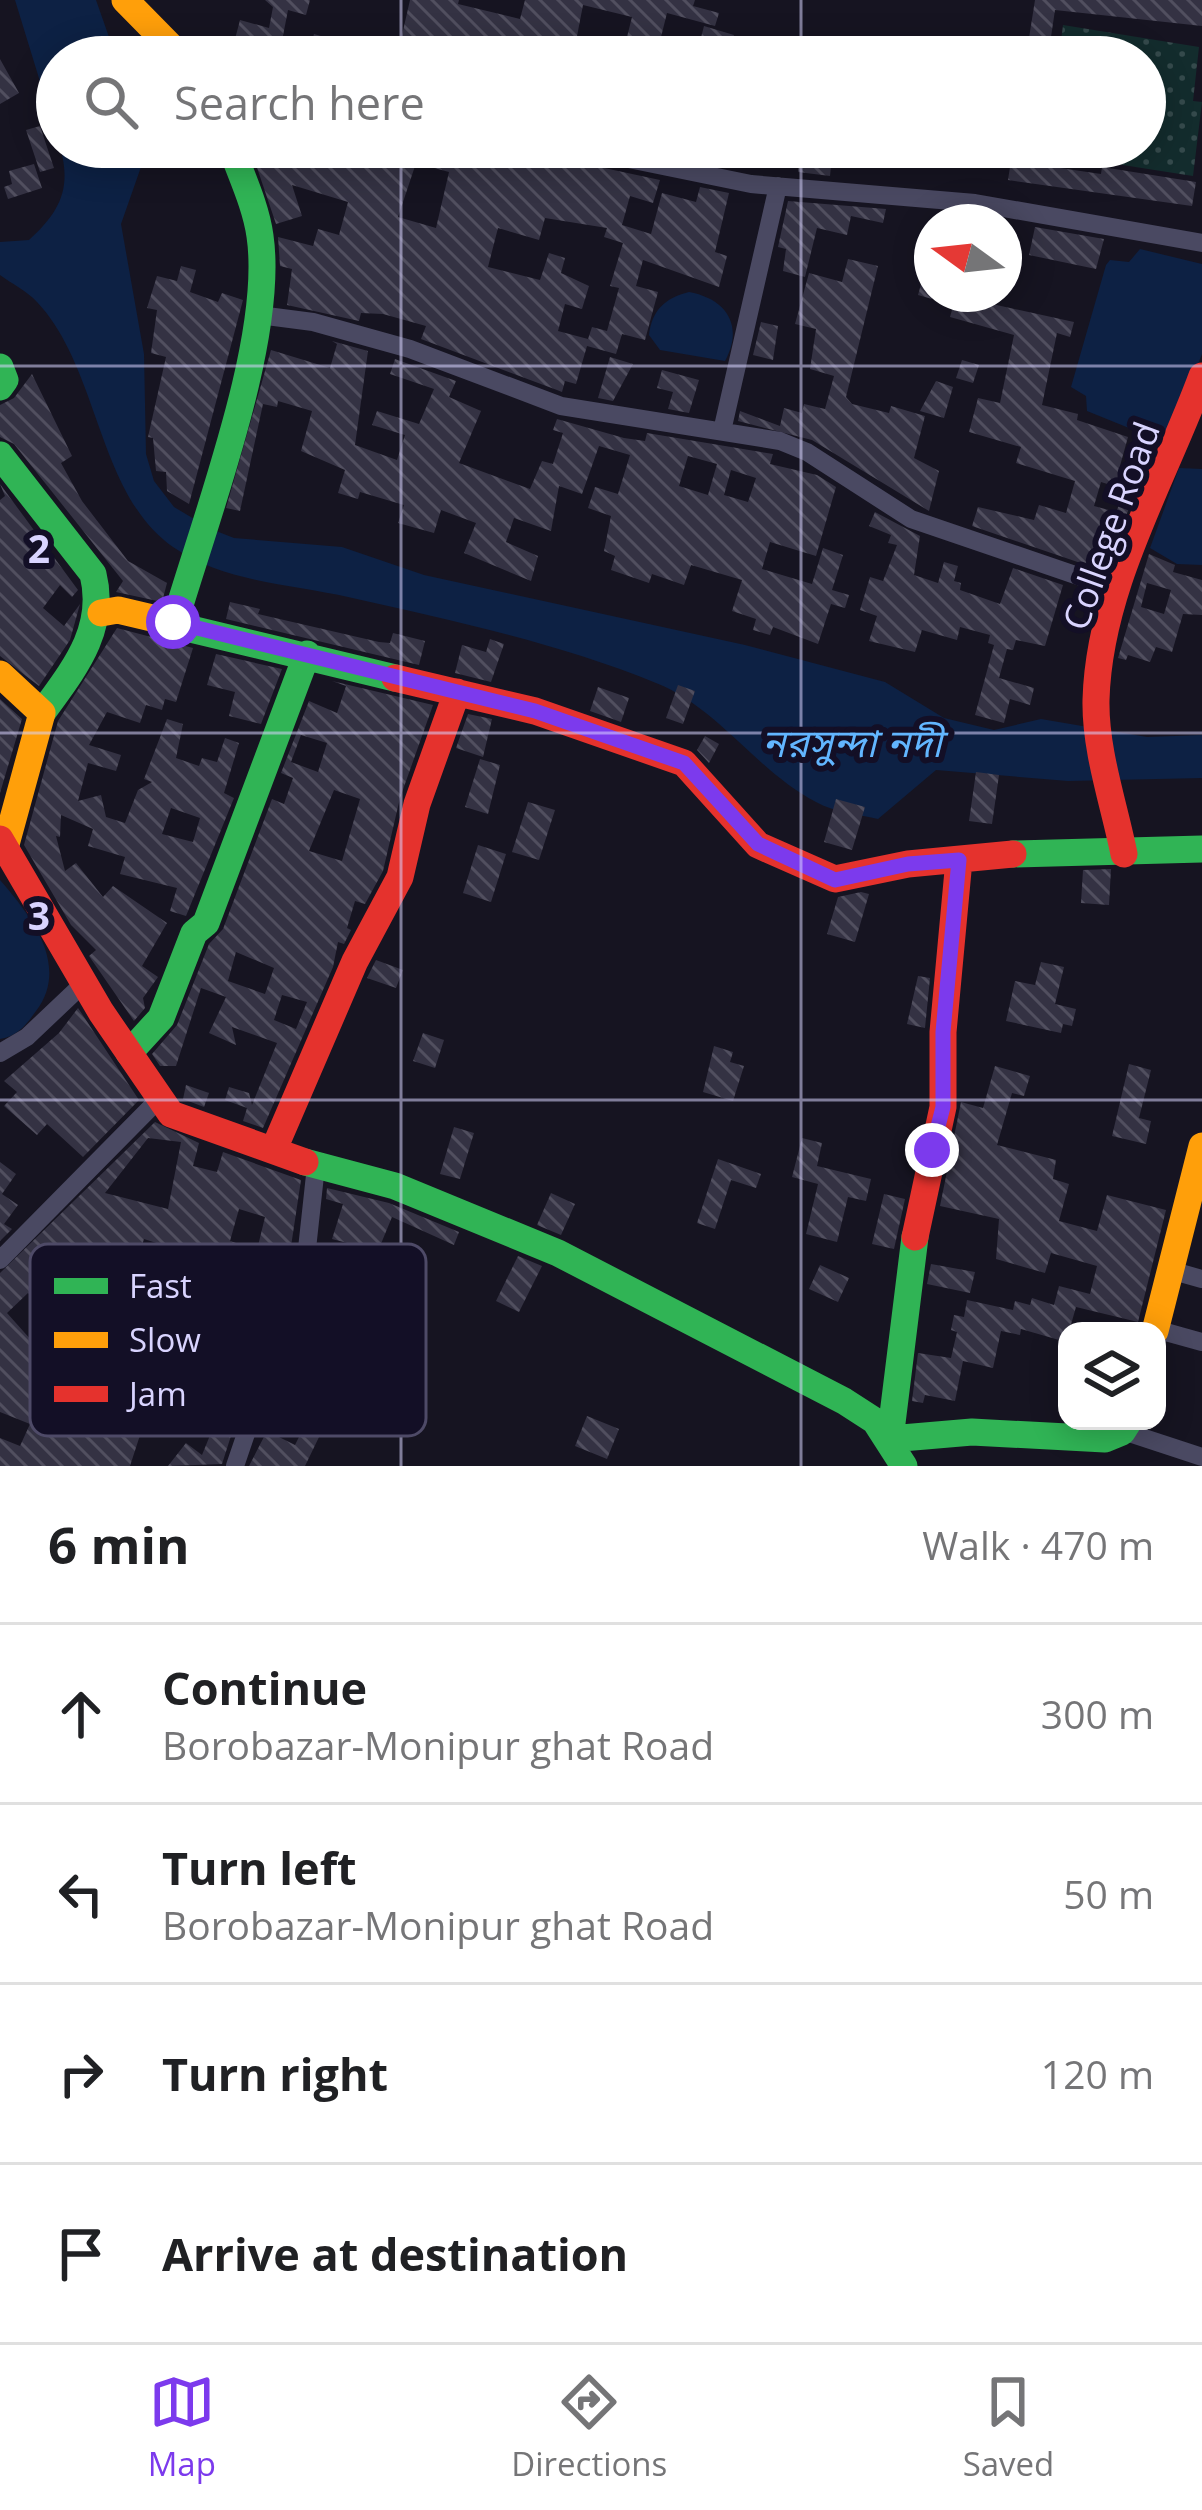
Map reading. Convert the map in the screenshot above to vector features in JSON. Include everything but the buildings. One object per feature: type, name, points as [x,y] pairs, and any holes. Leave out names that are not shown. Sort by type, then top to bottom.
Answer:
[{"type":"street","points":[[125,0],[161,36]]},
{"type":"street","points":[[173,623],[208,516],[259,315],[263,250],[238,168]]},
{"type":"street","points":[[682,168],[778,186],[975,202],[1202,243]]},
{"type":"street","points":[[722,431],[778,186]]},
{"type":"street","points":[[259,315],[313,322],[410,349],[561,406],[722,431],[807,452],[911,519],[1119,590]]},
{"type":"street","points":[[0,367],[5,380],[0,387]]},
{"type":"street","name":"College Road","points":[[1124,854],[1096,704],[1119,590],[1202,376]]},
{"type":"street","points":[[0,455],[94,574],[101,613],[42,713],[3,843],[158,1100],[171,1114],[195,1125],[316,1166],[395,1186],[558,1253],[844,1401],[875,1421],[904,1466]]},
{"type":"street","points":[[101,613],[118,610],[535,711],[684,763],[758,844],[835,880],[908,864],[1069,850],[1124,854],[1202,849]]},
{"type":"street","points":[[129,1053],[164,1013],[194,933],[206,923],[308,654]]},
{"type":"street","points":[[0,674],[42,713]]},
{"type":"street","points":[[274,1149],[355,961],[400,877],[417,804],[457,692]]},
{"type":"street","points":[[890,1439],[914,1238],[943,1107],[943,1032],[959,860]]},
{"type":"street","points":[[0,1053],[27,1037],[85,982]]},
{"type":"street","points":[[0,1260],[158,1100]]},
{"type":"street","points":[[1157,1322],[1202,1146]]},
{"type":"street","points":[[308,1244],[316,1166]]},
{"type":"street","points":[[1170,1270],[1202,1279]]},
{"type":"street","points":[[1166,1333],[1202,1342]]},
{"type":"street","points":[[890,1439],[972,1432],[1085,1441],[1115,1430]]},
{"type":"street","points":[[1136,1430],[1202,1457]]},
{"type":"street","points":[[235,1466],[245,1436]]},
{"type":"green space","points":[[1063,25],[1131,36],[1062,36]]},
{"type":"green space","points":[[1166,42],[1199,47],[1193,101],[1202,102],[1193,176],[1142,168],[1166,168]]},
{"type":"water","points":[[15,0],[96,0],[109,36],[36,36],[36,68]]},
{"type":"water","name":"নরসুন্দা নদী","points":[[64,168],[141,168],[121,224],[144,354],[146,454],[154,481],[174,507],[211,529],[234,538],[342,547],[424,575],[745,645],[885,682],[944,718],[994,730],[1041,719],[1147,737],[1202,735],[1202,778],[1068,781],[936,770],[878,819],[823,805],[794,789],[699,708],[656,683],[503,634],[258,580],[192,559],[148,524],[129,496],[58,330],[33,298],[0,275],[0,242],[29,240],[56,209]]},
{"type":"water","points":[[1140,249],[1202,264],[1202,354],[1166,443],[1087,411],[1086,396],[1071,387],[1106,265],[1110,260],[1129,262]]},
{"type":"water","points":[[689,292],[713,301],[728,316],[733,336],[725,361],[660,350],[649,335],[661,306]]},
{"type":"water","points":[[1179,468],[1202,469],[1202,565],[1177,564],[1150,548]]},
{"type":"water","points":[[0,880],[43,942],[49,977],[46,994],[29,1021],[17,1033],[0,1039]]},
{"type":"traffic: fast","points":[[239,168],[260,236],[257,326],[234,430],[174,625],[395,678]]},
{"type":"traffic: fast","points":[[0,367],[5,380],[0,387]]},
{"type":"traffic: fast","points":[[0,455],[93,574],[96,594],[91,631],[75,665],[42,713]]},
{"type":"traffic: fast","points":[[129,1053],[161,1018],[194,933],[206,923],[307,654]]},
{"type":"traffic: fast","points":[[1013,854],[1202,849]]},
{"type":"traffic: fast","points":[[305,1162],[395,1186],[558,1253],[844,1401],[875,1421],[904,1466]]},
{"type":"traffic: fast","points":[[915,1237],[890,1439],[972,1432],[1105,1439],[1123,1430]]},
{"type":"traffic: slow","points":[[125,0],[160,36]]},
{"type":"traffic: slow","points":[[101,613],[118,610],[173,623]]},
{"type":"traffic: slow","points":[[0,674],[42,713],[5,848]]},
{"type":"traffic: slow","points":[[1157,1322],[1202,1146]]},
{"type":"traffic: jam","points":[[1124,854],[1099,739],[1100,658],[1121,575],[1202,376]]},
{"type":"traffic: jam","points":[[395,678],[535,711],[684,763],[758,845],[835,879],[908,864],[1013,854]]},
{"type":"traffic: jam","points":[[274,1149],[355,961],[400,877],[417,804],[457,692]]},
{"type":"traffic: jam","points":[[0,839],[101,1012],[171,1114],[305,1162]]},
{"type":"traffic: jam","points":[[915,1237],[943,1107],[943,1032],[959,860]]},
{"type":"route","points":[[173,622],[535,711],[638,745],[684,763],[758,844],[835,880],[908,864],[959,860],[943,1032],[943,1107],[932,1150]]}]
